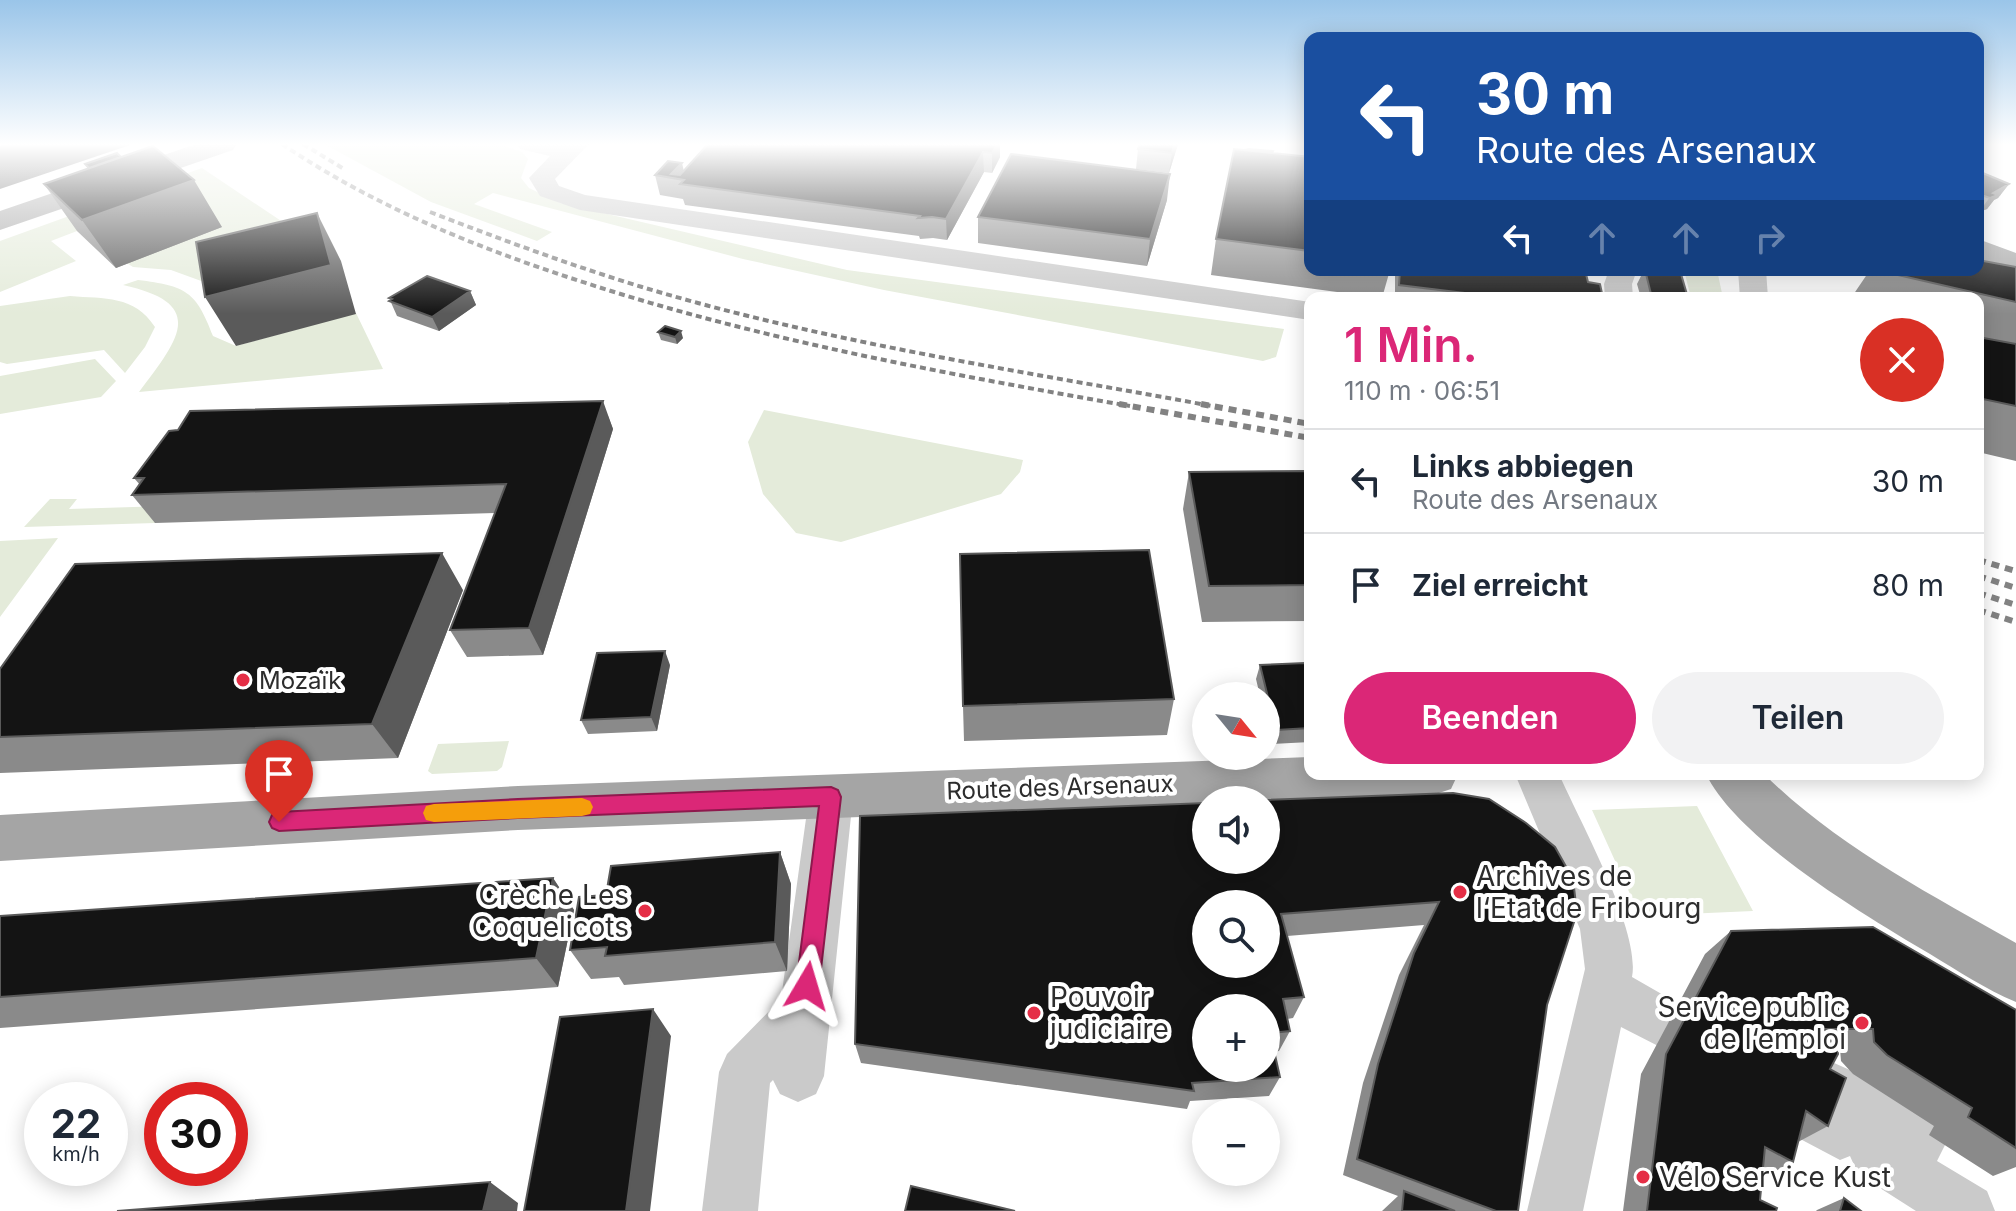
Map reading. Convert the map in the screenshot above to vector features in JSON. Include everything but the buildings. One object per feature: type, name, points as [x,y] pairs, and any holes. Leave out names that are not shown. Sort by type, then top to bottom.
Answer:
[{"type":"main road","points":[[0,221],[59,201]]},
{"type":"main road","points":[[1984,251],[2016,266]]},
{"type":"main road","name":"Route des Arsenaux","points":[[0,838],[518,808],[1304,779]]},
{"type":"main road","points":[[1736,780],[1761,807],[1804,844],[1875,891],[2016,974]]},
{"type":"street","points":[[576,201],[1304,310]]},
{"type":"street","points":[[1984,259],[2016,266]]},
{"type":"street","points":[[1540,780],[1604,929],[1609,969],[1555,1211]]},
{"type":"street","points":[[798,1076],[831,797]]},
{"type":"street","points":[[1604,989],[1668,1026]]},
{"type":"street","points":[[730,1211],[745,1072],[804,1011]]},
{"type":"street","points":[[1850,1124],[1967,1211]]},
{"type":"green space","points":[[112,201],[251,201],[341,261],[226,290],[171,270],[133,267],[77,231],[51,241],[76,261],[0,292],[0,241]]},
{"type":"green space","points":[[428,201],[480,201],[474,204],[552,232],[537,241]]},
{"type":"green space","points":[[521,201],[555,201],[847,270],[1284,329],[1276,357],[1263,361],[884,290],[743,259]]},
{"type":"green space","points":[[1686,276],[1718,276],[1722,292],[1690,292]]},
{"type":"green space","points":[[138,280],[168,285],[187,293],[201,309],[213,336],[236,346],[356,313],[383,369],[139,392],[174,341],[178,326],[176,314],[168,303],[150,293],[123,285]]},
{"type":"green space","points":[[70,296],[128,304],[138,309],[155,327],[145,347],[125,373],[104,350],[7,364],[0,362],[0,306]]},
{"type":"green space","points":[[95,359],[116,381],[101,397],[0,414],[0,376]]},
{"type":"green space","points":[[764,410],[1023,460],[1020,472],[1001,494],[841,542],[796,533],[763,494],[748,442]]},
{"type":"green space","points":[[50,499],[77,499],[69,509],[166,506],[155,523],[24,527]]},
{"type":"green space","points":[[58,538],[0,617],[0,541]]},
{"type":"green space","points":[[509,741],[502,767],[497,771],[432,774],[428,771],[438,744]]},
{"type":"green space","points":[[1697,806],[1753,911],[1640,916],[1592,810]]},
{"type":"railway","points":[[379,201],[430,225],[508,256],[589,284],[722,323],[925,368],[1124,405]]},
{"type":"railway","points":[[430,212],[588,270],[712,307],[854,340],[1201,404]]},
{"type":"railway","points":[[1119,404],[1124,405]]},
{"type":"railway","points":[[1201,404],[1212,406]]},
{"type":"railway","points":[[1201,404],[1304,423]]},
{"type":"railway","points":[[1124,405],[1304,437]]},
{"type":"railway","points":[[1124,405],[1130,406]]},
{"type":"railway","points":[[1984,562],[2016,571]]},
{"type":"railway","points":[[1984,578],[2016,588]]},
{"type":"railway","points":[[1984,595],[2016,605]]},
{"type":"railway","points":[[1984,612],[2016,622]]},
{"type":"slow traffic","points":[[434,813],[582,807]]},
{"type":"place","name":"Mozaïk","points":[[243,680]]},
{"type":"place","name":"Archives de l‘Etat de Fribourg","points":[[1460,892]]},
{"type":"place","name":"Crèche Les Coquelicots","points":[[645,911]]},
{"type":"place","name":"Pouvoir judiciaire","points":[[1034,1013]]},
{"type":"place","name":"Service public de l‘emploi","points":[[1862,1023]]},
{"type":"place","name":"Vélo Service Kust","points":[[1643,1177]]},
{"type":"route","points":[[279,822],[518,808],[831,797],[807,986]]}]
